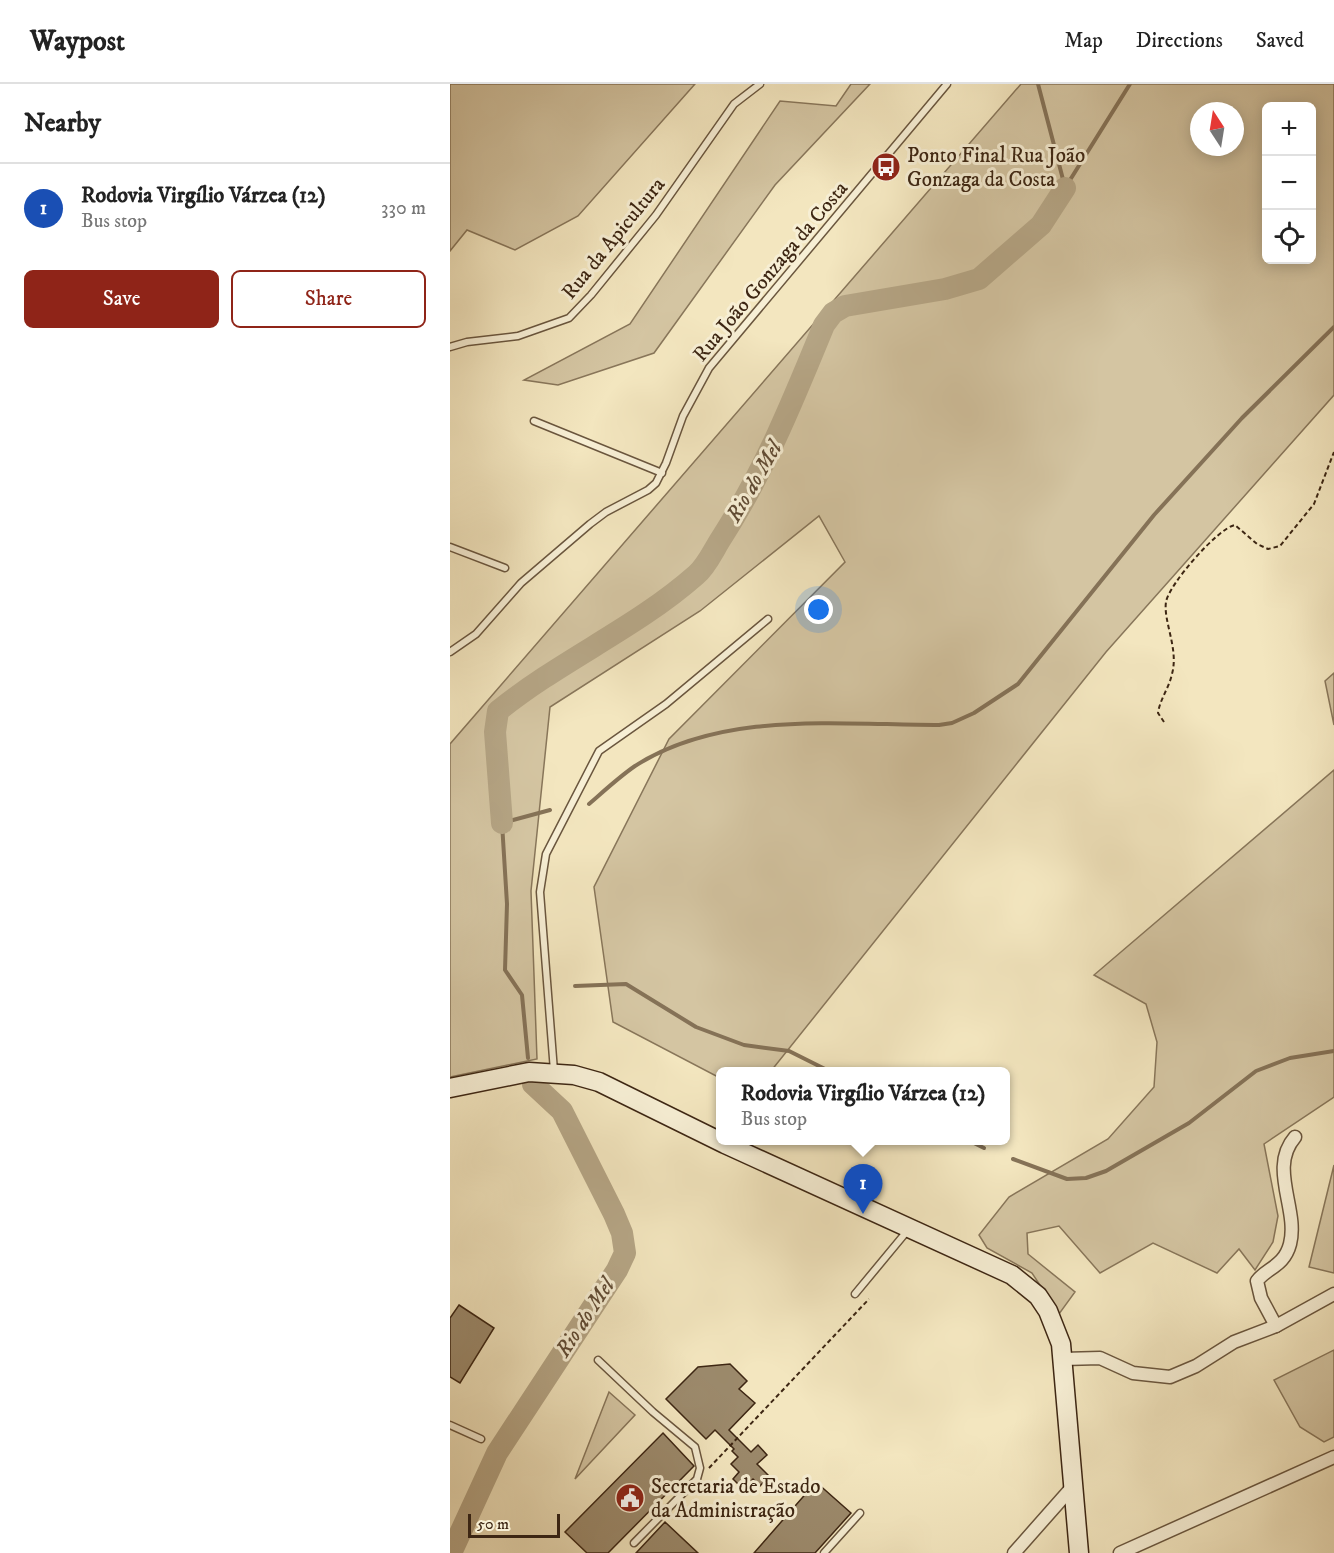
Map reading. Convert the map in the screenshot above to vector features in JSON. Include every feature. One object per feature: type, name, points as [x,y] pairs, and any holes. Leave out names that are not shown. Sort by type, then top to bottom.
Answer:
[{"type":"main road","points":[[450,1088],[508,1075],[554,1072],[582,1077],[622,1092],[716,1139]]},
{"type":"main road","points":[[729,1145],[1012,1275],[1024,1284],[1048,1311],[1055,1326],[1063,1359],[1079,1553]]},
{"type":"street","points":[[1276,1326],[1261,1298],[1257,1281],[1280,1263],[1290,1246],[1293,1230],[1283,1161],[1288,1145],[1295,1137]]},
{"type":"street","points":[[1063,1359],[1092,1356],[1133,1373],[1170,1377],[1196,1366],[1234,1342],[1276,1326],[1334,1294]]},
{"type":"street","points":[[1120,1553],[1334,1457]]},
{"type":"street","points":[[1014,1553],[1075,1484]]},
{"type":"lane","name":"Rua da Apicultura","points":[[450,347],[466,342],[518,336],[569,318],[591,295],[656,214],[727,113],[743,96],[760,84]]},
{"type":"lane","name":"Rua João Gonzaga da Costa","points":[[450,652],[476,634],[521,583],[590,524],[606,512],[648,490],[662,473],[683,416],[709,368],[946,84]]},
{"type":"lane","points":[[534,421],[662,473]]},
{"type":"lane","points":[[450,547],[505,568]]},
{"type":"lane","points":[[554,1072],[540,892],[546,854],[599,751],[666,704],[768,619]]},
{"type":"lane","points":[[855,1294],[910,1228]]},
{"type":"lane","points":[[598,1360],[694,1447],[699,1458],[699,1474],[634,1543]]},
{"type":"lane","points":[[450,1425],[481,1439]]},
{"type":"lane","points":[[824,1553],[860,1513]]},
{"type":"path","points":[[1164,722],[1158,713],[1173,673],[1174,645],[1166,603],[1170,590],[1212,539],[1227,526],[1235,525],[1257,544],[1268,549],[1280,546],[1314,504],[1334,452]]},
{"type":"path","points":[[699,1474],[707,1470],[869,1299]]},
{"type":"shaded area","points":[[450,84],[695,84],[578,216],[515,250],[467,230],[450,251]]},
{"type":"shaded area","points":[[851,84],[870,84],[775,185],[654,353],[558,385],[524,380],[630,324],[780,101],[836,106]]},
{"type":"shaded area","points":[[1021,84],[1334,84],[1334,395],[1106,652],[774,1067],[716,1067],[716,1076],[613,1022],[594,887],[669,739],[845,562],[819,516],[700,611],[550,707],[531,891],[537,1059],[450,1077],[450,744]]},
{"type":"shaded area","points":[[1334,673],[1334,725],[1325,681]]},
{"type":"shaded area","points":[[1334,770],[1334,1097],[1264,1144],[1278,1216],[1273,1242],[1255,1270],[1239,1249],[1217,1273],[1153,1243],[1100,1273],[1059,1226],[1027,1233],[1028,1254],[1075,1292],[1059,1314],[1032,1273],[987,1248],[979,1235],[1009,1197],[1108,1139],[1154,1087],[1157,1042],[1146,1004],[1094,975]]},
{"type":"shaded area","points":[[1334,1165],[1334,1273],[1309,1267]]},
{"type":"shaded area","points":[[1334,1350],[1334,1437],[1324,1442],[1300,1427],[1274,1380]]},
{"type":"shaded area","points":[[609,1392],[635,1415],[575,1479]]},
{"type":"building","points":[[459,1305],[494,1328],[460,1383],[450,1377],[450,1318]]},
{"type":"building","points":[[730,1364],[747,1381],[739,1389],[755,1403],[729,1430],[751,1452],[758,1445],[767,1455],[757,1464],[769,1476],[760,1486],[753,1479],[743,1489],[733,1479],[739,1472],[731,1464],[738,1457],[732,1451],[734,1449],[715,1430],[706,1439],[666,1399],[698,1367]]},
{"type":"building","name":"Secretaria de Estado da Administração","points":[[663,1433],[694,1466],[608,1553],[587,1553],[565,1532]]},
{"type":"building","points":[[816,1482],[851,1513],[815,1553],[754,1553]]},
{"type":"building","points":[[665,1522],[698,1553],[636,1553]]},
{"type":"waterway","points":[[1038,84],[1065,187]]},
{"type":"waterway","points":[[1065,188],[1130,84]]},
{"type":"waterway","name":"Rio do Mel","points":[[502,823],[495,732],[498,711],[547,676],[649,611],[700,571],[752,486],[790,406],[824,325],[833,313],[845,306],[945,289],[979,279],[1041,225],[1065,188]]},
{"type":"waterway","points":[[589,804],[635,766],[669,748],[706,736],[744,728],[823,723],[939,725],[952,723],[974,713],[1018,684],[1154,515],[1242,418],[1334,327]]},
{"type":"waterway","points":[[528,1058],[522,995],[505,970],[507,904],[502,823],[550,810]]},
{"type":"waterway","points":[[575,986],[626,984],[696,1027],[744,1045],[789,1051],[821,1067]]},
{"type":"waterway","points":[[1013,1159],[1067,1179],[1086,1178],[1106,1171],[1189,1123],[1256,1071],[1290,1058],[1334,1051]]},
{"type":"waterway","name":"Rio do Mel","points":[[451,1553],[497,1453],[617,1270],[625,1253],[622,1233],[614,1214],[562,1111],[533,1084]]},
{"type":"waterway","points":[[978,1145],[984,1148]]},
{"type":"place","name":"Ponto Final Rua João Gonzaga da Costa","points":[[886,167]]},
{"type":"place","name":"Rodovia Virgílio Várzea (12)","points":[[863,1214]]},
{"type":"place","name":"Secretaria de Estado da Administração","points":[[630,1498]]}]
